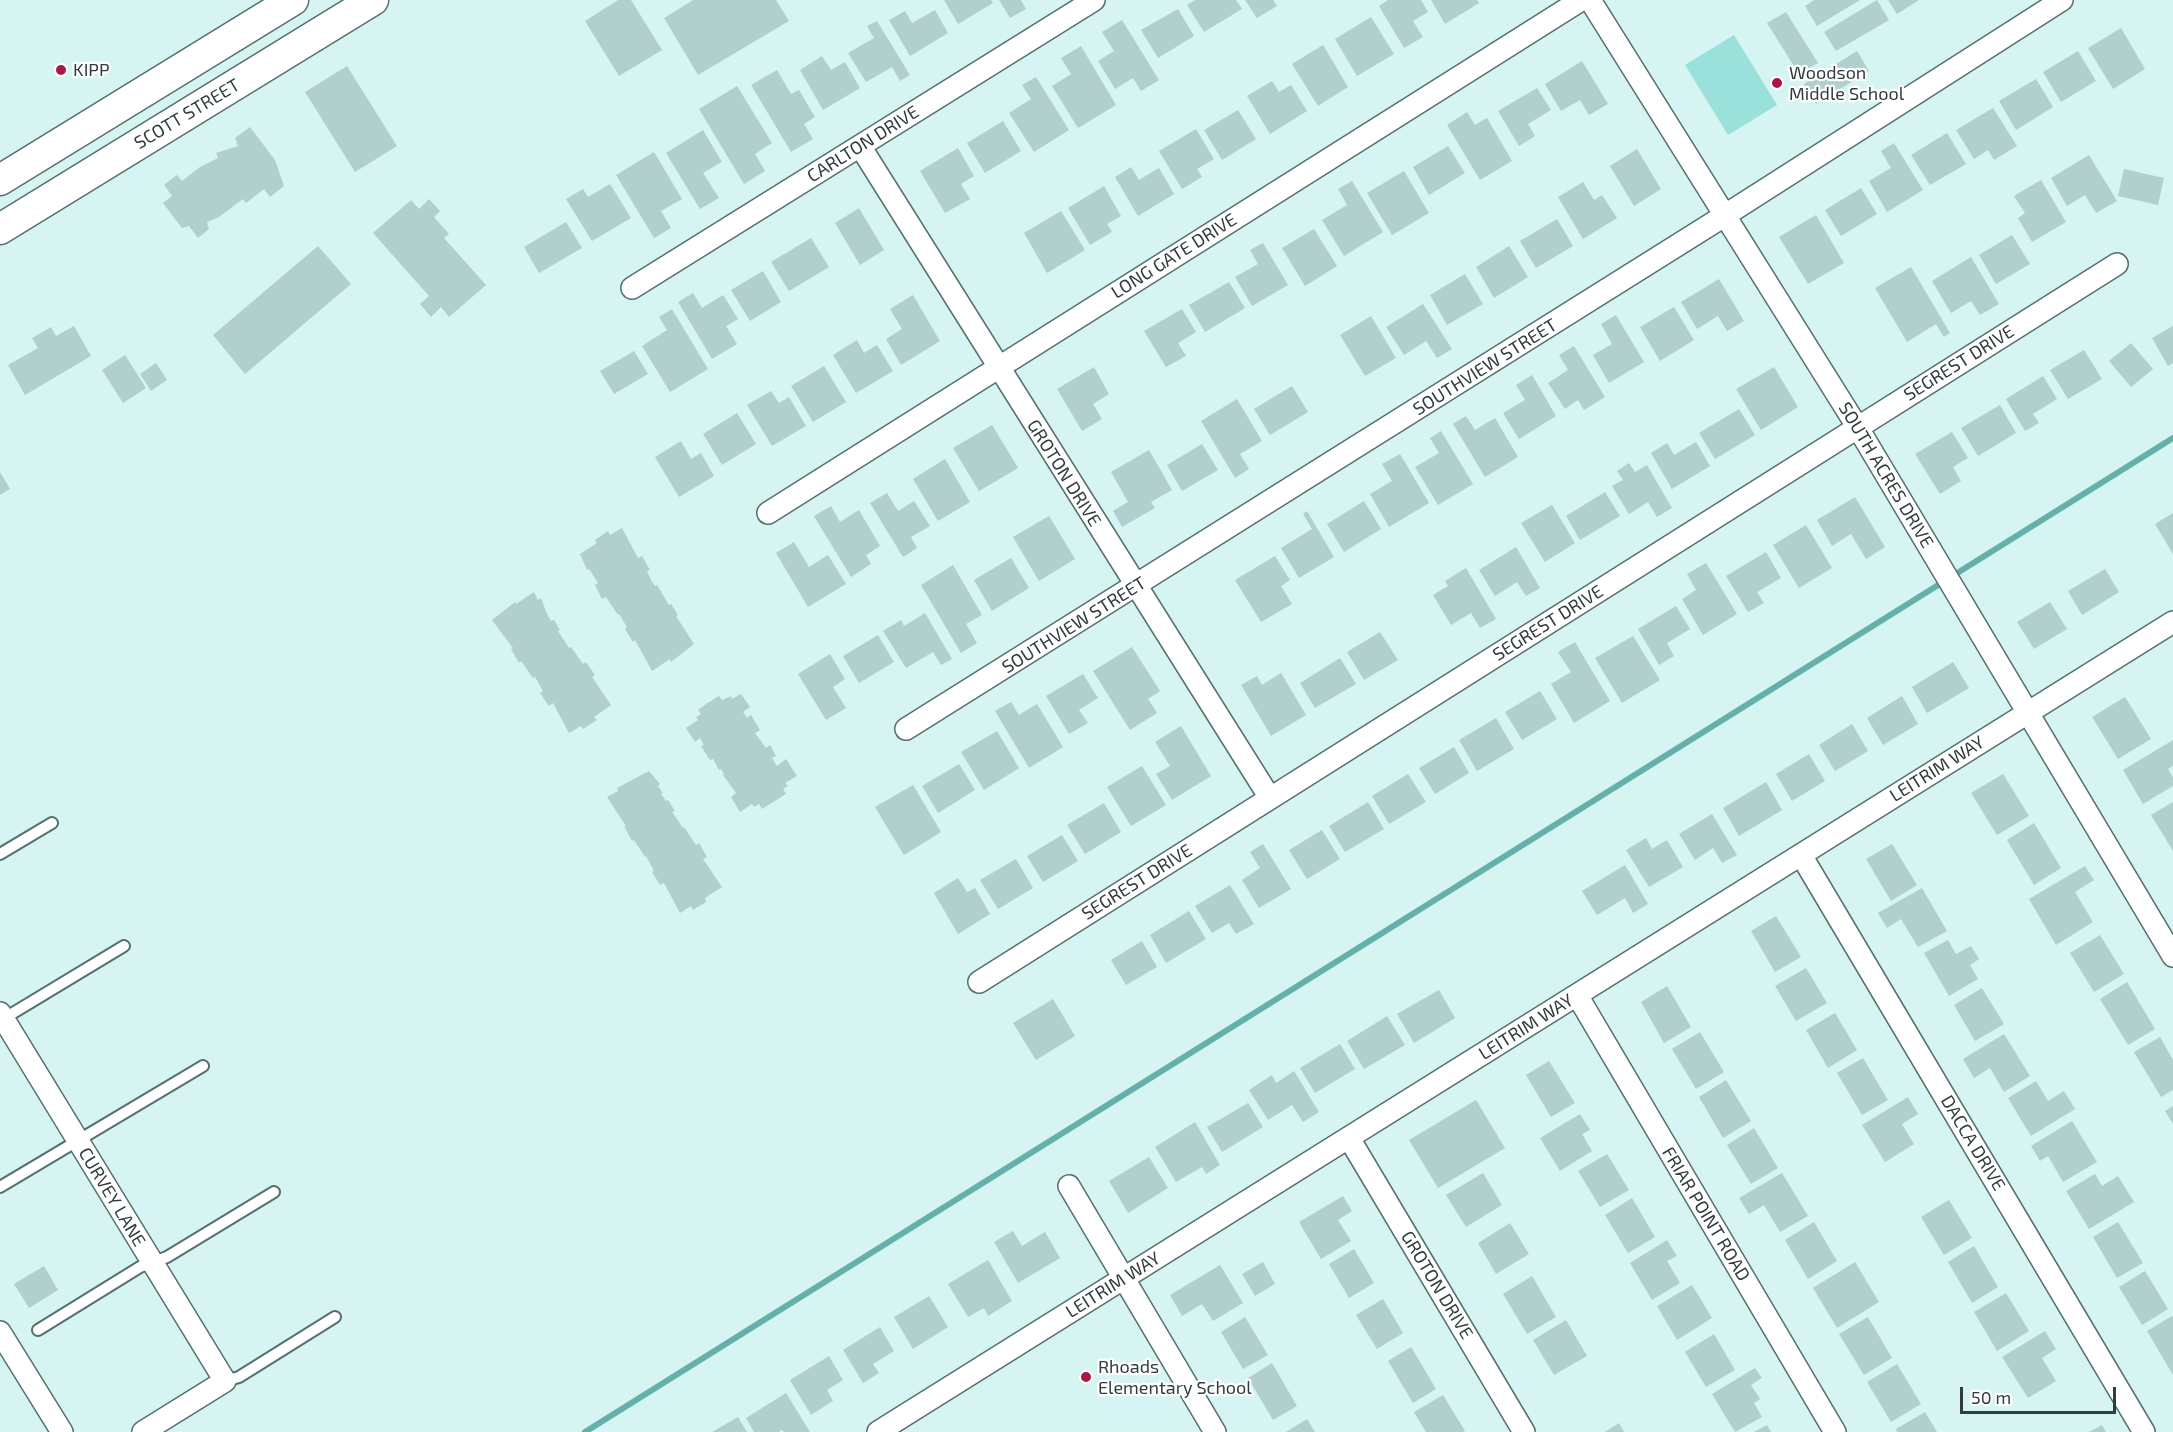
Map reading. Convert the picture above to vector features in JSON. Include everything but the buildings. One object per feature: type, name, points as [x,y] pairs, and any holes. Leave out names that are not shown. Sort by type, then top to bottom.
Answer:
[{"type":"main road","points":[[0,180],[293,0]]},
{"type":"main road","name":"SCOTT STREET","points":[[0,229],[373,0]]},
{"type":"main road","points":[[49,149],[71,185]]},
{"type":"street","name":"CARLTON DRIVE","points":[[632,288],[1094,0]]},
{"type":"street","name":"LONG GATE DRIVE","points":[[768,513],[1581,0]]},
{"type":"street","name":"SOUTH ACRES DRIVE","points":[[1590,0],[1858,428],[2173,956]]},
{"type":"street","name":"SOUTHVIEW STREET","points":[[906,729],[1724,216],[2062,0]]},
{"type":"street","name":"GROTON DRIVE","points":[[860,146],[1135,587],[1270,798]]},
{"type":"street","name":"SEGREST DRIVE","points":[[980,982],[2117,264]]},
{"type":"street","name":"LEITRIM WAY","points":[[878,1432],[2173,622]]},
{"type":"street","name":"DACCA DRIVE","points":[[1801,855],[2144,1432]]},
{"type":"street","name":"FRIAR POINT ROAD","points":[[1577,995],[1835,1432]]},
{"type":"street","name":"CURVEY LANE","points":[[2,1016],[225,1381]]},
{"type":"street","name":"GROTON DRIVE","points":[[1349,1138],[1524,1432]]},
{"type":"street","points":[[1069,1186],[1215,1432]]},
{"type":"street","points":[[0,1332],[62,1432]]},
{"type":"street","points":[[143,1432],[225,1381]]},
{"type":"lane","points":[[0,854],[52,823]]},
{"type":"lane","points":[[2,1016],[124,946]]},
{"type":"lane","points":[[0,1187],[202,1066]]},
{"type":"lane","points":[[38,1330],[140,1267],[167,1257],[274,1192]]},
{"type":"lane","points":[[225,1381],[239,1377],[335,1317]]},
{"type":"shaded area","points":[[1734,35],[1777,105],[1728,135],[1685,65]]},
{"type":"waterway","points":[[585,1432],[2173,438]]},
{"type":"place","name":"KIPP","points":[[61,70]]},
{"type":"place","name":"Woodson Middle School","points":[[1777,83]]},
{"type":"place","name":"Rhoads Elementary School","points":[[1086,1377]]}]
